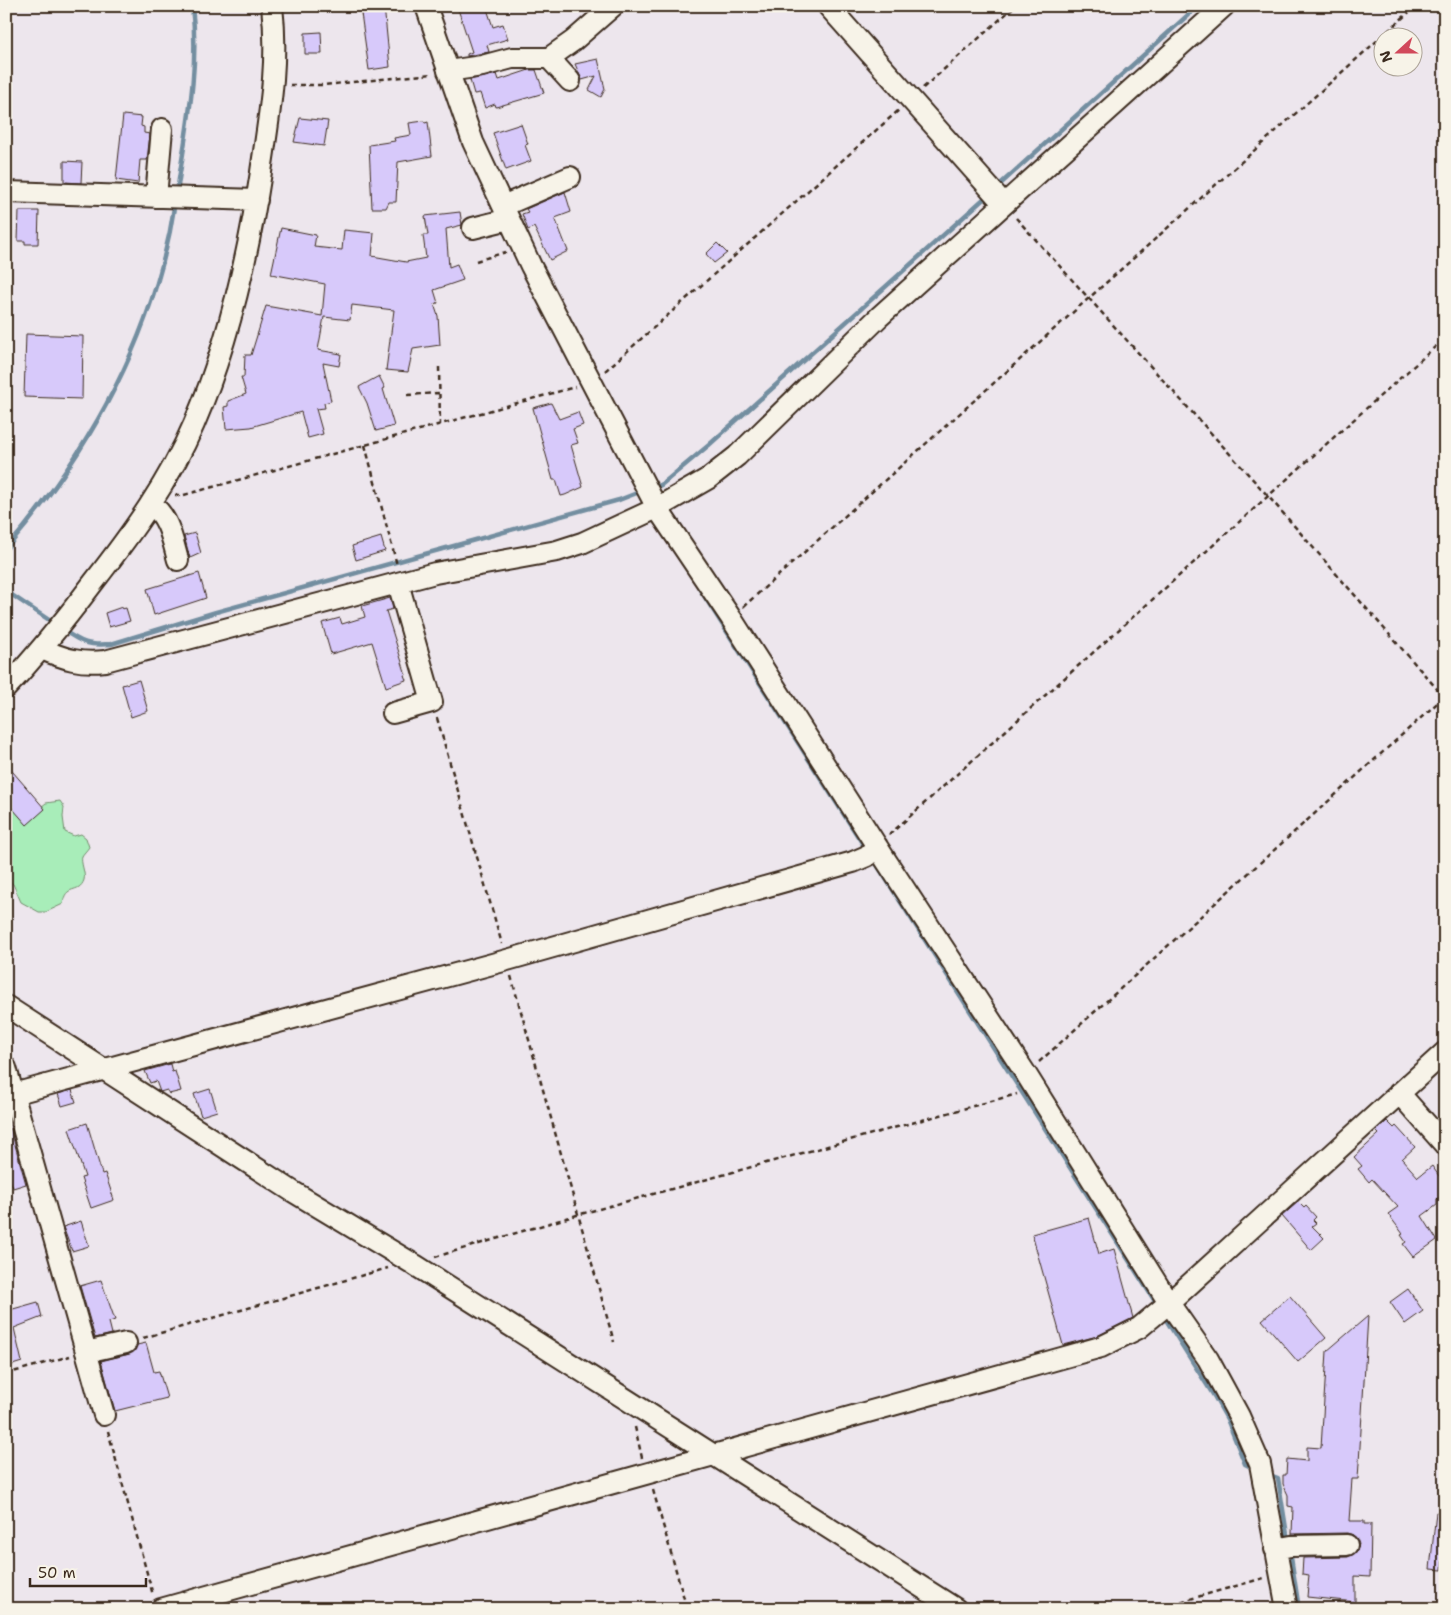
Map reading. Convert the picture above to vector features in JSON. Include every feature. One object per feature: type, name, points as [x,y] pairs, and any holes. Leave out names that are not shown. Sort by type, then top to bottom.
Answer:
[{"type":"street","points":[[6,688],[42,649],[135,528],[153,500],[194,424],[216,364],[236,297],[257,200],[274,85],[275,50],[272,6]]},
{"type":"street","points":[[426,6],[473,142],[523,247],[656,508],[731,618],[1031,1082],[1169,1303],[1208,1359],[1242,1424],[1260,1464],[1286,1609]]},
{"type":"street","points":[[448,72],[512,58],[549,58],[573,41],[613,6]]},
{"type":"street","points":[[828,6],[1003,203]]},
{"type":"street","points":[[42,649],[72,661],[87,663],[105,661],[464,566],[557,551],[582,543],[656,508],[709,478],[737,456],[878,317],[1224,6]]},
{"type":"street","points":[[549,58],[570,81]]},
{"type":"street","points":[[156,197],[162,129]]},
{"type":"street","points":[[473,228],[570,177]]},
{"type":"street","points":[[6,192],[257,200]]},
{"type":"street","points":[[153,500],[170,529],[178,560]]},
{"type":"street","points":[[393,713],[432,702],[400,582]]},
{"type":"street","points":[[9,1095],[506,960],[853,862],[867,856],[877,846]]},
{"type":"street","points":[[6,1006],[292,1191],[412,1263],[956,1609]]},
{"type":"street","points":[[158,1604],[648,1475],[713,1453],[1100,1347],[1138,1328],[1169,1303],[1445,1052]]},
{"type":"street","points":[[6,1068],[9,1095],[104,1415]]},
{"type":"street","points":[[1399,1093],[1445,1145]]},
{"type":"street","points":[[86,1352],[126,1343]]},
{"type":"street","points":[[1275,1549],[1291,1546],[1347,1545]]},
{"type":"path","points":[[153,500],[184,495],[592,382],[1014,6]]},
{"type":"path","points":[[731,618],[1416,6]]},
{"type":"path","points":[[274,85],[324,85],[448,72]]},
{"type":"path","points":[[126,1343],[412,1263],[1031,1082],[1445,697],[1268,496],[1003,203]]},
{"type":"path","points":[[476,261],[523,247]]},
{"type":"path","points":[[877,846],[1445,338]]},
{"type":"path","points":[[439,367],[440,424]]},
{"type":"path","points":[[407,395],[439,393]]},
{"type":"path","points":[[364,446],[400,582]]},
{"type":"path","points":[[432,702],[614,1342]]},
{"type":"path","points":[[6,1374],[86,1352]]},
{"type":"path","points":[[628,1401],[687,1609]]},
{"type":"path","points":[[104,1415],[158,1604]]},
{"type":"path","points":[[1154,1609],[1280,1574]]},
{"type":"green space","points":[[6,796],[37,810],[46,803],[60,801],[64,807],[65,832],[74,836],[81,834],[86,838],[89,847],[82,856],[84,880],[82,884],[66,894],[63,904],[46,912],[39,912],[21,902],[13,884],[6,879]]},
{"type":"building","points":[[360,6],[384,6],[390,67],[369,70]]},
{"type":"building","points":[[457,6],[486,6],[493,27],[503,24],[508,39],[487,45],[489,52],[467,56],[467,54],[472,52]]},
{"type":"building","points":[[321,32],[322,54],[305,54],[305,33]]},
{"type":"building","points":[[598,59],[605,89],[601,97],[589,90],[596,76],[582,80],[575,64]]},
{"type":"building","points":[[529,70],[536,70],[544,93],[496,107],[495,104],[485,108],[480,93],[474,94],[470,80],[497,74],[499,80]]},
{"type":"building","points":[[123,115],[142,117],[141,126],[144,127],[144,133],[150,134],[147,160],[140,160],[138,183],[116,180]]},
{"type":"building","points":[[300,118],[328,121],[324,146],[294,142]]},
{"type":"building","points":[[424,121],[425,123],[428,122],[432,156],[398,162],[396,202],[389,202],[386,208],[372,208],[369,145],[395,141],[394,138],[411,135],[409,123]]},
{"type":"building","points":[[521,124],[528,144],[525,145],[531,161],[506,170],[493,133]]},
{"type":"building","points":[[64,161],[82,162],[81,183],[64,182]]},
{"type":"building","points":[[565,192],[571,212],[555,218],[568,251],[550,260],[534,227],[528,230],[522,214],[528,212],[526,209]]},
{"type":"building","points":[[19,211],[39,211],[38,244],[25,244],[25,241],[18,241]]},
{"type":"building","points":[[460,212],[462,225],[446,229],[449,267],[457,264],[463,280],[434,290],[438,303],[434,304],[438,316],[440,345],[413,349],[408,372],[386,370],[394,310],[352,305],[350,320],[324,317],[318,350],[341,354],[339,366],[323,363],[331,401],[324,403],[325,408],[316,409],[323,434],[308,438],[301,412],[251,427],[226,429],[224,407],[228,406],[228,401],[246,394],[241,377],[244,377],[245,355],[251,355],[266,306],[322,316],[325,284],[271,274],[281,228],[316,235],[314,247],[342,250],[344,230],[374,233],[372,256],[406,262],[426,258],[423,235],[428,235],[425,216]]},
{"type":"building","points":[[717,243],[727,253],[714,263],[706,254]]},
{"type":"building","points":[[26,334],[83,336],[82,399],[24,397]]},
{"type":"building","points":[[379,376],[385,388],[383,389],[394,426],[376,431],[367,403],[359,387]]},
{"type":"building","points":[[551,403],[559,419],[578,412],[583,425],[573,429],[578,443],[571,445],[583,487],[561,496],[556,480],[553,480],[533,408]]},
{"type":"building","points":[[195,533],[201,553],[190,558],[184,536]]},
{"type":"building","points":[[381,537],[385,551],[356,560],[352,546]]},
{"type":"building","points":[[199,573],[206,598],[154,615],[147,589]]},
{"type":"building","points":[[390,598],[393,609],[386,611],[406,680],[386,687],[372,642],[331,654],[322,623],[340,618],[342,624],[365,617],[362,606]]},
{"type":"building","points":[[122,607],[122,609],[126,608],[130,621],[109,627],[105,613]]},
{"type":"building","points":[[139,680],[148,711],[131,717],[122,685]]},
{"type":"building","points":[[6,764],[45,809],[27,825],[6,801]]},
{"type":"building","points":[[170,1064],[172,1072],[175,1071],[181,1091],[169,1094],[167,1090],[160,1092],[156,1081],[150,1083],[145,1071]]},
{"type":"building","points":[[210,1089],[217,1111],[201,1116],[194,1094]]},
{"type":"building","points":[[72,1090],[76,1102],[62,1106],[58,1094]]},
{"type":"building","points":[[6,1113],[26,1184],[13,1188],[6,1168]]},
{"type":"building","points":[[1387,1121],[1394,1128],[1396,1126],[1415,1147],[1402,1159],[1418,1177],[1432,1166],[1439,1176],[1445,1172],[1445,1194],[1437,1199],[1437,1205],[1422,1216],[1437,1240],[1413,1257],[1403,1244],[1406,1242],[1401,1235],[1403,1234],[1388,1214],[1398,1207],[1372,1179],[1369,1182],[1358,1169],[1362,1166],[1354,1157],[1379,1134],[1376,1131]]},
{"type":"building","points":[[87,1123],[102,1174],[105,1173],[114,1200],[91,1208],[81,1178],[85,1177],[69,1129]]},
{"type":"building","points":[[1298,1202],[1304,1208],[1306,1206],[1316,1217],[1313,1220],[1316,1223],[1312,1226],[1324,1238],[1311,1250],[1282,1216]]},
{"type":"building","points":[[1089,1218],[1099,1254],[1114,1249],[1133,1318],[1097,1336],[1063,1345],[1032,1234]]},
{"type":"building","points":[[81,1221],[89,1246],[72,1251],[63,1227]]},
{"type":"building","points":[[101,1280],[115,1320],[109,1322],[112,1334],[95,1338],[80,1286]]},
{"type":"building","points":[[1408,1289],[1423,1311],[1405,1324],[1390,1302]]},
{"type":"building","points":[[1290,1296],[1326,1338],[1298,1362],[1262,1320]]},
{"type":"building","points":[[38,1302],[42,1317],[14,1328],[22,1362],[6,1367],[6,1311]]},
{"type":"building","points":[[1368,1316],[1358,1479],[1352,1479],[1349,1521],[1364,1521],[1364,1524],[1371,1524],[1370,1577],[1355,1576],[1355,1602],[1307,1597],[1309,1575],[1302,1574],[1303,1558],[1348,1557],[1357,1551],[1359,1544],[1353,1535],[1347,1533],[1292,1534],[1293,1507],[1288,1506],[1288,1495],[1283,1484],[1283,1475],[1286,1475],[1287,1459],[1307,1461],[1307,1447],[1321,1448],[1327,1351]]},
{"type":"building","points":[[146,1343],[154,1372],[159,1371],[167,1398],[115,1411],[101,1361],[129,1354],[134,1351],[137,1345]]},
{"type":"building","points":[[1436,1512],[1445,1513],[1442,1570],[1430,1569]]},
{"type":"waterway","points":[[177,192],[193,76],[194,29],[192,6]]},
{"type":"waterway","points":[[996,188],[1198,6]]},
{"type":"waterway","points":[[652,488],[661,485],[709,445],[988,195]]},
{"type":"waterway","points":[[6,549],[66,471],[92,430],[115,387],[136,343],[153,297],[166,250],[175,202]]},
{"type":"waterway","points":[[63,630],[85,643],[111,644],[216,612],[619,500],[642,491]]},
{"type":"waterway","points":[[699,588],[866,849]]},
{"type":"waterway","points":[[6,591],[55,624]]},
{"type":"waterway","points":[[872,857],[1158,1306]]},
{"type":"waterway","points":[[1163,1315],[1227,1419],[1245,1464],[1255,1469]]},
{"type":"waterway","points":[[1267,1474],[1278,1478],[1288,1541]]},
{"type":"waterway","points":[[1290,1551],[1299,1609]]}]
